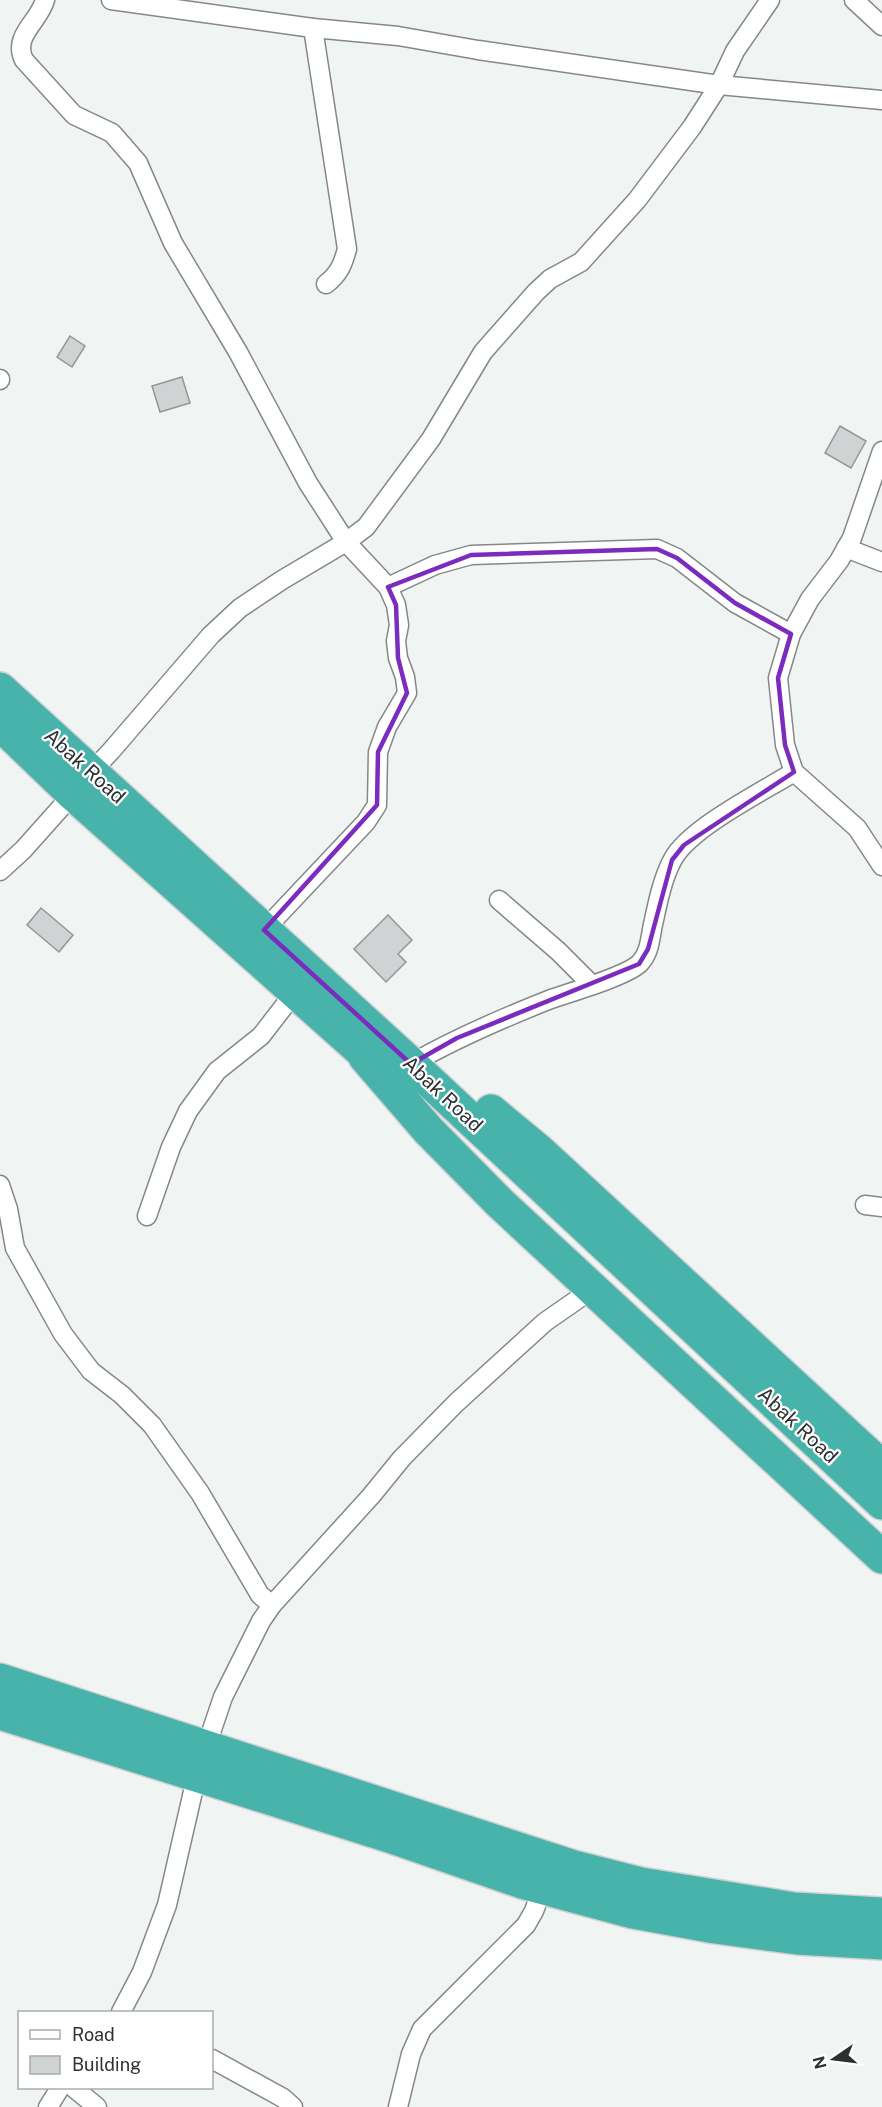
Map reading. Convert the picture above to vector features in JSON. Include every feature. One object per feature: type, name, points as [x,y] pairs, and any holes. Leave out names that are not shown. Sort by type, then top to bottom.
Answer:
[{"type":"highway","name":"Abak Road","points":[[0,689],[82,783],[295,992],[596,1264],[882,1529]]},
{"type":"highway","name":"Abak Road","points":[[0,724],[82,783],[264,930],[882,1503]]},
{"type":"highway","points":[[350,1040],[436,1138],[500,1203],[591,1290],[882,1557]]},
{"type":"highway","points":[[411,1064],[464,1089],[538,1150],[882,1467]]},
{"type":"highway","points":[[0,1680],[201,1761],[543,1887],[633,1912],[715,1927],[797,1938],[882,1943]]},
{"type":"highway","points":[[0,1713],[201,1761],[630,1881],[794,1909],[882,1914]]},
{"type":"street","points":[[45,0],[37,18],[21,39],[20,53],[24,60],[74,115],[112,133],[138,163],[173,243],[238,352],[308,483],[346,542],[388,587],[396,605],[399,625],[396,641],[398,658],[405,677],[407,693],[387,727],[378,752],[377,805],[366,822],[264,930]]},
{"type":"street","points":[[111,0],[313,28],[398,36],[719,85],[882,100]]},
{"type":"street","points":[[0,871],[22,850],[111,751],[211,635],[240,608],[346,542],[366,527],[431,439],[483,352],[550,279],[581,262],[643,193],[692,127],[719,85],[735,51],[770,0]]},
{"type":"street","points":[[854,0],[882,26]]},
{"type":"street","points":[[313,28],[347,249],[344,262],[337,275],[326,284]]},
{"type":"street","points":[[882,451],[852,538],[810,599],[790,634],[778,678],[785,746],[794,772],[857,828],[882,866]]},
{"type":"street","points":[[846,548],[882,562]]},
{"type":"street","points":[[388,587],[435,565],[471,555],[657,549],[677,558],[735,603],[790,634]]},
{"type":"street","points":[[411,1064],[457,1038],[591,984],[617,976],[639,964],[648,949],[672,860],[684,845],[702,829],[794,772]]},
{"type":"street","points":[[499,900],[558,951],[591,984]]},
{"type":"street","points":[[147,1216],[171,1147],[188,1111],[217,1071],[261,1036],[295,992]]},
{"type":"street","points":[[0,1185],[8,1209],[8,1253],[91,1371],[122,1395],[152,1425],[200,1493],[260,1595],[272,1605]]},
{"type":"street","points":[[127,2010],[167,1905],[201,1761],[223,1696],[261,1621],[272,1605],[371,1496],[402,1458],[456,1403],[545,1322],[591,1290]]},
{"type":"street","points":[[398,2107],[411,2054],[422,2029],[526,1924],[534,1911],[543,1887]]},
{"type":"street","points":[[213,2061],[283,2098],[293,2107]]},
{"type":"street","points":[[48,2107],[59,2089]]},
{"type":"street","points":[[75,2089],[97,2107]]},
{"type":"highlighted area","points":[[657,549],[677,558],[735,603],[791,634],[778,678],[785,745],[794,772],[684,845],[672,860],[648,949],[639,964],[457,1038],[411,1064],[264,930],[377,805],[378,752],[407,693],[398,658],[396,605],[388,587],[471,555]]},
{"type":"building","points":[[70,336],[85,346],[72,367],[57,357]]},
{"type":"building","points":[[182,377],[190,403],[160,412],[152,386]]},
{"type":"building","points":[[840,426],[866,441],[851,468],[825,453]]},
{"type":"building","points":[[41,908],[73,935],[59,952],[27,925]]},
{"type":"building","points":[[388,915],[412,940],[398,954],[406,962],[386,982],[354,949]]}]
